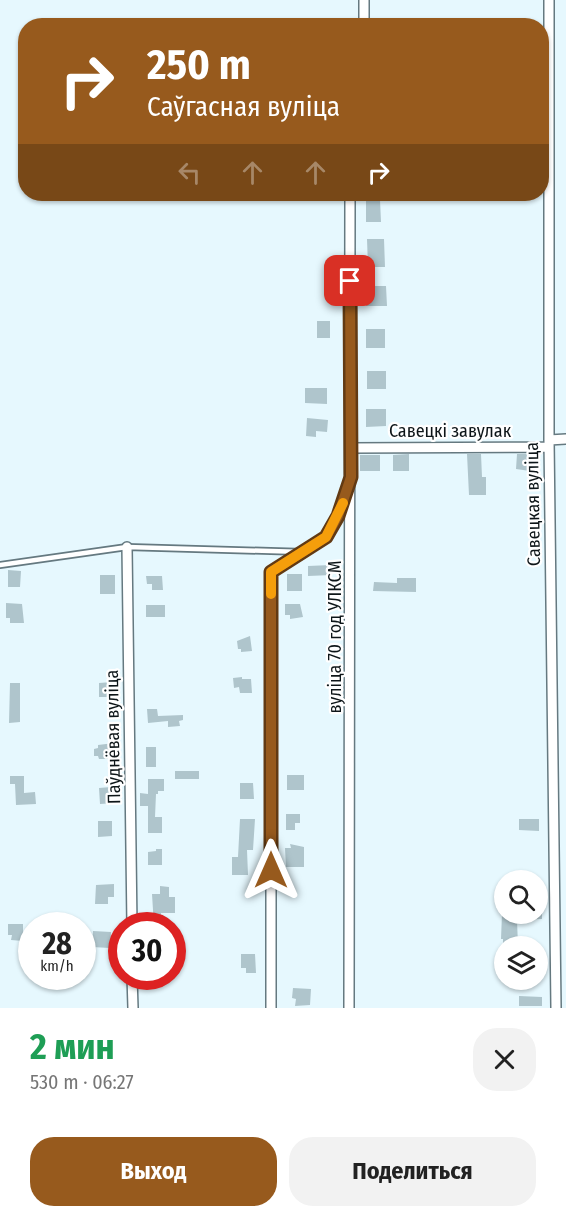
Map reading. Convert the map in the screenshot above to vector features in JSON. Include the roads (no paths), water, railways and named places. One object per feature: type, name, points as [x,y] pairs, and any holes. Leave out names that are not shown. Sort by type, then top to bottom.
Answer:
[{"type":"street","points":[[364,0],[364,18]]},
{"type":"street","name":"Савецкая вуліца","points":[[549,0],[549,443],[556,1008]]},
{"type":"street","name":"вуліца 70 год УЛКСМ","points":[[349,1008],[350,201]]},
{"type":"street","name":"Савецкі завулак","points":[[351,448],[549,443],[566,440]]},
{"type":"street","name":"Паўднёвая вуліца","points":[[127,547],[132,912]]},
{"type":"street","points":[[271,1008],[271,572],[304,552]]},
{"type":"street","points":[[132,990],[133,1008]]},
{"type":"lane","points":[[0,565],[127,547],[304,552],[326,537],[338,516],[351,477]]}]
